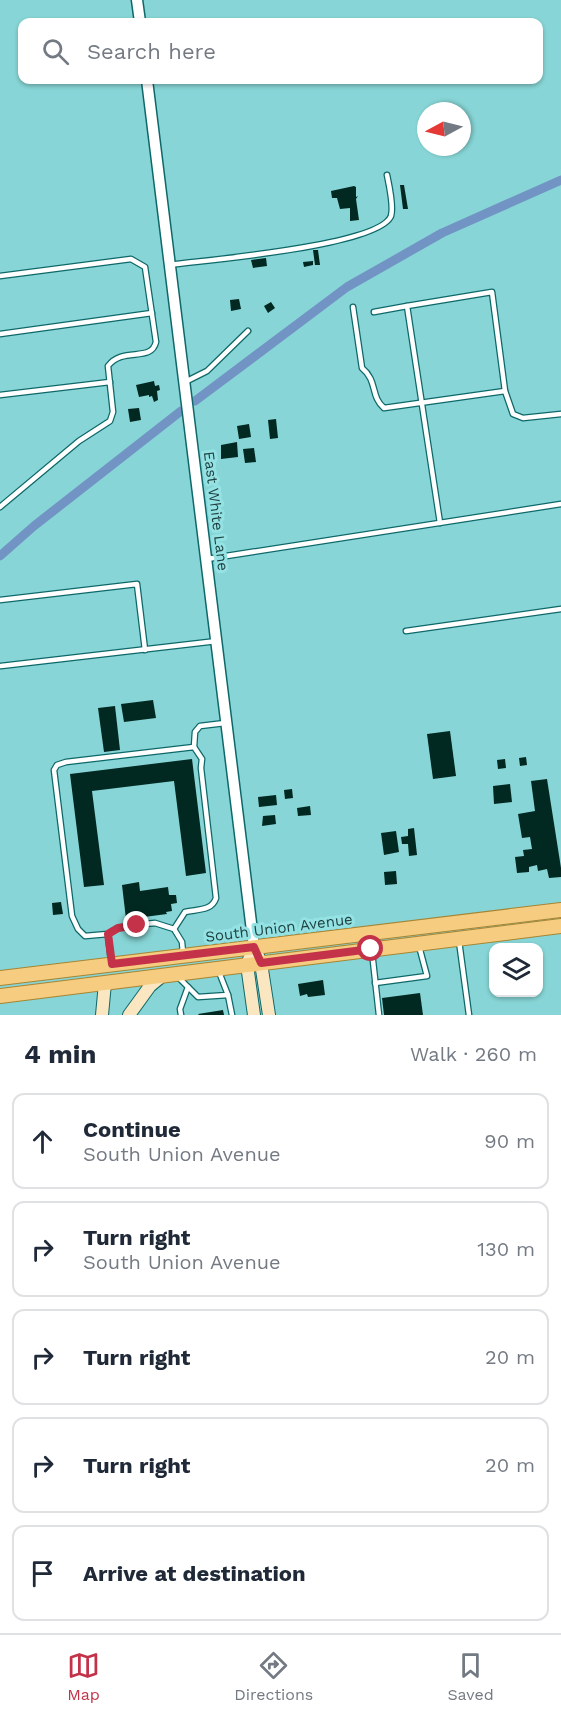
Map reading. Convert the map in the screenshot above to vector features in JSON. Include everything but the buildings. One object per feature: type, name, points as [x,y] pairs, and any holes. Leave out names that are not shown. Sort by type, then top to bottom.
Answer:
[{"type":"main road","name":"South Union Avenue","points":[[0,978],[561,910]]},
{"type":"main road","points":[[538,928],[540,921],[561,918]]},
{"type":"main road","points":[[399,945],[419,935],[472,929],[476,927],[477,920]]},
{"type":"main road","points":[[0,996],[561,926]]},
{"type":"main road","points":[[254,947],[254,1015]]},
{"type":"main road","points":[[102,1015],[105,983],[112,973],[169,963],[184,956]]},
{"type":"main road","points":[[254,964],[269,1015]]},
{"type":"main road","points":[[129,1015],[150,986],[169,975]]},
{"type":"street","points":[[137,0],[139,18]]},
{"type":"street","name":"East White Lane","points":[[147,84],[254,947]]},
{"type":"lane","points":[[170,265],[354,238],[383,225],[391,216],[391,196],[387,175]]},
{"type":"lane","points":[[0,276],[131,259],[145,267],[156,342],[154,348],[149,352],[118,356],[108,366],[113,412],[110,421],[79,441],[0,507]]},
{"type":"lane","points":[[374,312],[492,292],[505,391],[513,414],[523,418],[561,414]]},
{"type":"lane","points":[[407,306],[440,523]]},
{"type":"lane","points":[[353,307],[362,368],[370,375],[378,403],[384,408],[505,391]]},
{"type":"lane","points":[[0,334],[152,313]]},
{"type":"lane","points":[[185,382],[207,371],[248,331]]},
{"type":"lane","points":[[0,395],[110,382]]},
{"type":"lane","points":[[207,559],[561,504]]},
{"type":"lane","points":[[0,600],[137,584],[145,650]]},
{"type":"lane","points":[[406,631],[561,609]]},
{"type":"lane","points":[[1,666],[217,641]]},
{"type":"lane","points":[[174,929],[185,912],[209,908],[214,904],[216,898],[201,768],[202,759],[194,747],[195,732],[200,726],[227,723]]},
{"type":"lane","points":[[137,925],[118,928],[108,934],[85,936],[78,929],[72,916],[54,770],[57,765],[66,762],[194,747]]},
{"type":"lane","points":[[502,917],[504,933]]},
{"type":"lane","points":[[145,924],[155,923],[174,929],[182,942],[184,956]]},
{"type":"lane","points":[[108,934],[112,964]]},
{"type":"lane","points":[[459,938],[470,1015]]},
{"type":"lane","points":[[375,983],[427,976],[418,943]]},
{"type":"lane","points":[[371,949],[379,1015]]},
{"type":"lane","points":[[218,969],[228,995],[232,1015]]},
{"type":"lane","points":[[169,975],[188,987],[198,997],[228,995]]},
{"type":"lane","points":[[181,1015],[180,1009],[188,987]]},
{"type":"waterway","points":[[195,401],[347,287],[442,233],[561,180]]},
{"type":"waterway","points":[[0,556],[34,526],[181,411]]},
{"type":"route","points":[[137,925],[118,928],[108,934],[112,964],[254,947],[261,963],[371,949]]}]
